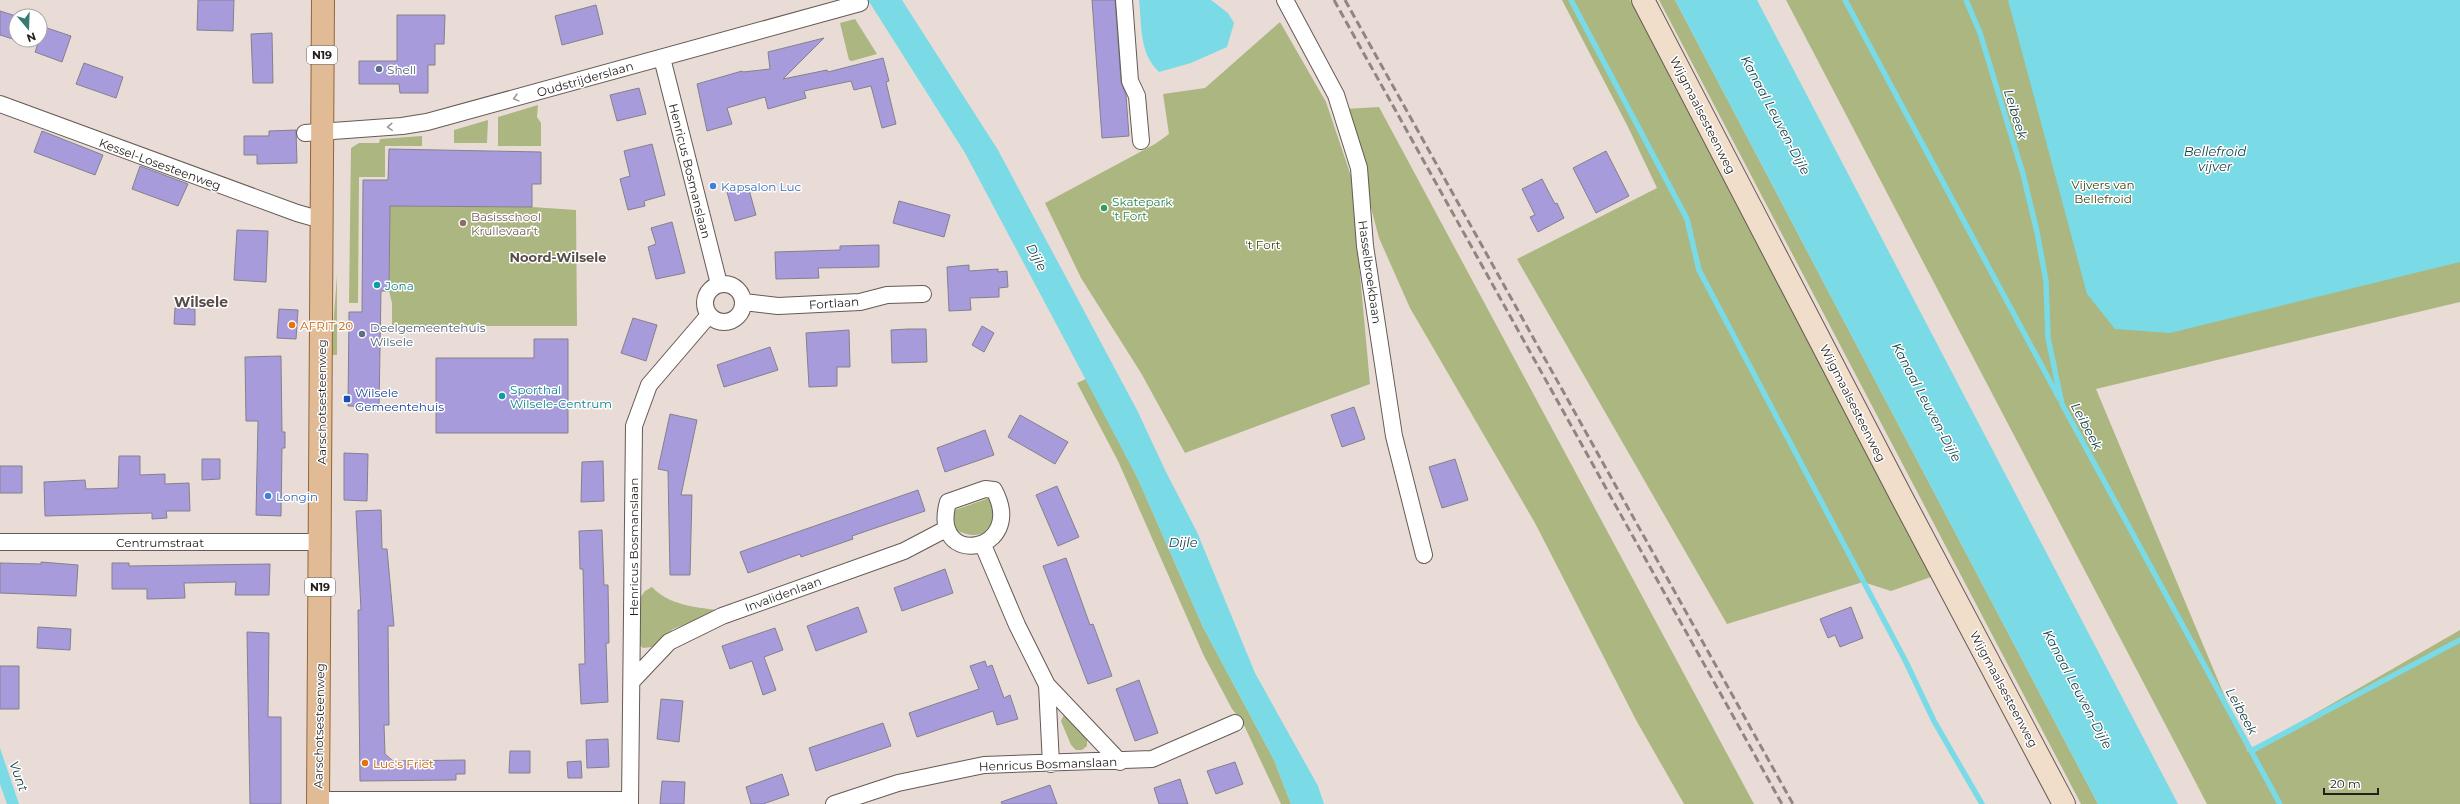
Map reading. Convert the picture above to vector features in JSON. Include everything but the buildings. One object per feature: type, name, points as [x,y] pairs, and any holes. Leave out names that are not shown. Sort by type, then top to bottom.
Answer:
[{"type":"main road","name":"Aarschotsesteenweg","points":[[318,802],[321,542],[322,217],[314,132],[323,0]]},
{"type":"street","points":[[1124,0],[1131,83],[1137,96],[1141,141]]},
{"type":"street","name":"Hasselbroekbaan","points":[[1284,0],[1336,95],[1359,168],[1365,246],[1394,436],[1424,556]]},
{"type":"street","name":"Wijgmaalsesteenweg","points":[[1643,0],[2064,804]]},
{"type":"street","name":"Oudstrijderslaan","points":[[314,132],[402,126],[427,122],[860,3]]},
{"type":"street","name":"Henricus Bosmanslaan","points":[[662,58],[719,284]]},
{"type":"street","name":"Kessel-Losesteenweg","points":[[0,104],[290,210],[311,217],[322,217]]},
{"type":"street","points":[[719,284],[731,285],[737,288],[744,302],[741,312],[732,321],[720,322],[709,315],[705,304],[708,291],[719,284]]},
{"type":"street","name":"Fortlaan","points":[[744,302],[778,306],[860,302],[887,295],[923,294]]},
{"type":"street","name":"Henricus Bosmanslaan","points":[[630,802],[633,680],[631,578],[634,426],[649,385],[709,315]]},
{"type":"street","points":[[985,489],[994,490],[999,500],[1001,521],[994,537],[983,545],[968,547],[955,541],[946,529],[944,516],[948,502],[985,489]]},
{"type":"street","name":"Invalidenlaan","points":[[633,680],[669,642],[722,616],[904,551],[946,529]]},
{"type":"street","name":"Centrumstraat","points":[[0,542],[321,542]]},
{"type":"street","points":[[983,545],[1017,625],[1047,685],[1120,762]]},
{"type":"street","points":[[1047,685],[1051,764]]},
{"type":"street","name":"Henricus Bosmanslaan","points":[[834,804],[898,783],[984,765],[1120,762],[1152,759],[1235,723]]},
{"type":"street","points":[[318,802],[630,802]]},
{"type":"green space","points":[[1562,0],[1630,0],[1931,577],[1891,591],[1863,582],[1727,624],[1517,259],[1657,188],[1628,127]]},
{"type":"green space","points":[[1659,0],[1675,0],[2098,804],[2081,804]]},
{"type":"green space","name":"Vijvers van Bellefroid","points":[[1786,0],[2460,0],[2460,302],[2096,389],[2248,752],[2460,630],[2460,804],[2207,804]]},
{"type":"green space","points":[[855,19],[877,54],[852,61],[849,60],[840,23]]},
{"type":"green space","name":"'t Fort","points":[[1280,22],[1326,102],[1351,176],[1370,384],[1185,453],[1141,373],[1081,278],[1045,203],[1155,144],[1169,134],[1163,94],[1205,88]]},
{"type":"green space","points":[[538,105],[537,117],[541,123],[541,146],[498,146],[498,117]]},
{"type":"green space","points":[[1379,107],[1754,804],[1684,804],[1636,720],[1535,523],[1410,308],[1379,238],[1345,109]]},
{"type":"green space","points":[[488,120],[487,143],[454,143],[454,130]]},
{"type":"green space","points":[[422,136],[422,146],[385,146],[385,177],[359,177],[358,303],[349,303],[351,148],[359,143],[379,143],[380,139]]},
{"type":"green space","points":[[390,206],[532,207],[576,210],[577,326],[392,326],[392,303],[389,291]]},
{"type":"green space","points":[[337,275],[337,355],[331,355]]},
{"type":"green space","points":[[1086,379],[1138,479],[1203,627],[1274,760],[1291,804],[1281,804],[1242,721],[1232,709],[1204,656],[1118,461],[1077,383]]},
{"type":"green space","points":[[989,498],[996,511],[987,530],[977,535],[971,535],[956,530],[953,518],[955,510]]},
{"type":"green space","points":[[652,587],[666,598],[682,604],[717,610],[718,612],[673,629],[652,647],[643,648],[639,644],[640,598],[645,591]]},
{"type":"green space","points":[[1064,715],[1071,717],[1087,740],[1087,746],[1082,750],[1076,750],[1071,745],[1061,721]]},
{"type":"water","name":"Dijle","points":[[868,0],[902,0],[998,150],[1137,410],[1166,472],[1197,532],[1255,673],[1318,786],[1324,804],[1291,804],[1274,760],[1203,627],[1138,479],[965,153]]},
{"type":"water","points":[[1139,0],[1211,0],[1228,13],[1234,23],[1227,47],[1191,63],[1159,72],[1153,65],[1145,48],[1141,29]]},
{"type":"water","name":"Kanaal Leuven-Dijle","points":[[1675,0],[1757,0],[2178,804],[2098,804]]},
{"type":"water","name":"Bellefroid vijver","points":[[2008,0],[2460,0],[2460,262],[2170,333],[2115,329],[2087,294]]},
{"type":"water","points":[[0,748],[19,804],[7,804],[0,784]]},
{"type":"waterway","points":[[1571,0],[1687,219],[1699,270],[1906,662],[1934,721],[1982,804]]},
{"type":"waterway","points":[[1845,0],[2059,398]]},
{"type":"waterway","name":"Leibeek","points":[[1966,0],[1980,33],[2023,174],[2037,232],[2046,281],[2048,338],[2062,404],[2280,804]]},
{"type":"waterway","points":[[2251,751],[2460,640]]},
{"type":"railway","points":[[1334,0],[1782,804]]},
{"type":"railway","points":[[1345,0],[1793,804]]},
{"type":"place","name":"Shell","points":[[379,69]]},
{"type":"place","name":"Kapsalon Luc","points":[[713,186]]},
{"type":"place","name":"Skatepark 't Fort","points":[[1104,208]]},
{"type":"place","name":"Basisschool Krullevaar't","points":[[463,223]]},
{"type":"place","name":"Jona","points":[[377,285]]},
{"type":"place","name":"AFRIT 20","points":[[292,325]]},
{"type":"place","name":"Deelgemeentehuis Wilsele","points":[[362,334]]},
{"type":"place","name":"Sporthal Wilsele-Centrum","points":[[502,396]]},
{"type":"place","name":"Wilsele Gemeentehuis","points":[[347,399]]},
{"type":"place","name":"Longin","points":[[268,496]]},
{"type":"place","name":"Luc's Friet","points":[[365,763]]},
{"type":"district","name":"Noord-Wilsele","points":[[558,257]]},
{"type":"district","name":"Wilsele","points":[[201,302]]},
{"type":"water label","name":"Vunt","points":[[19,776]]}]
